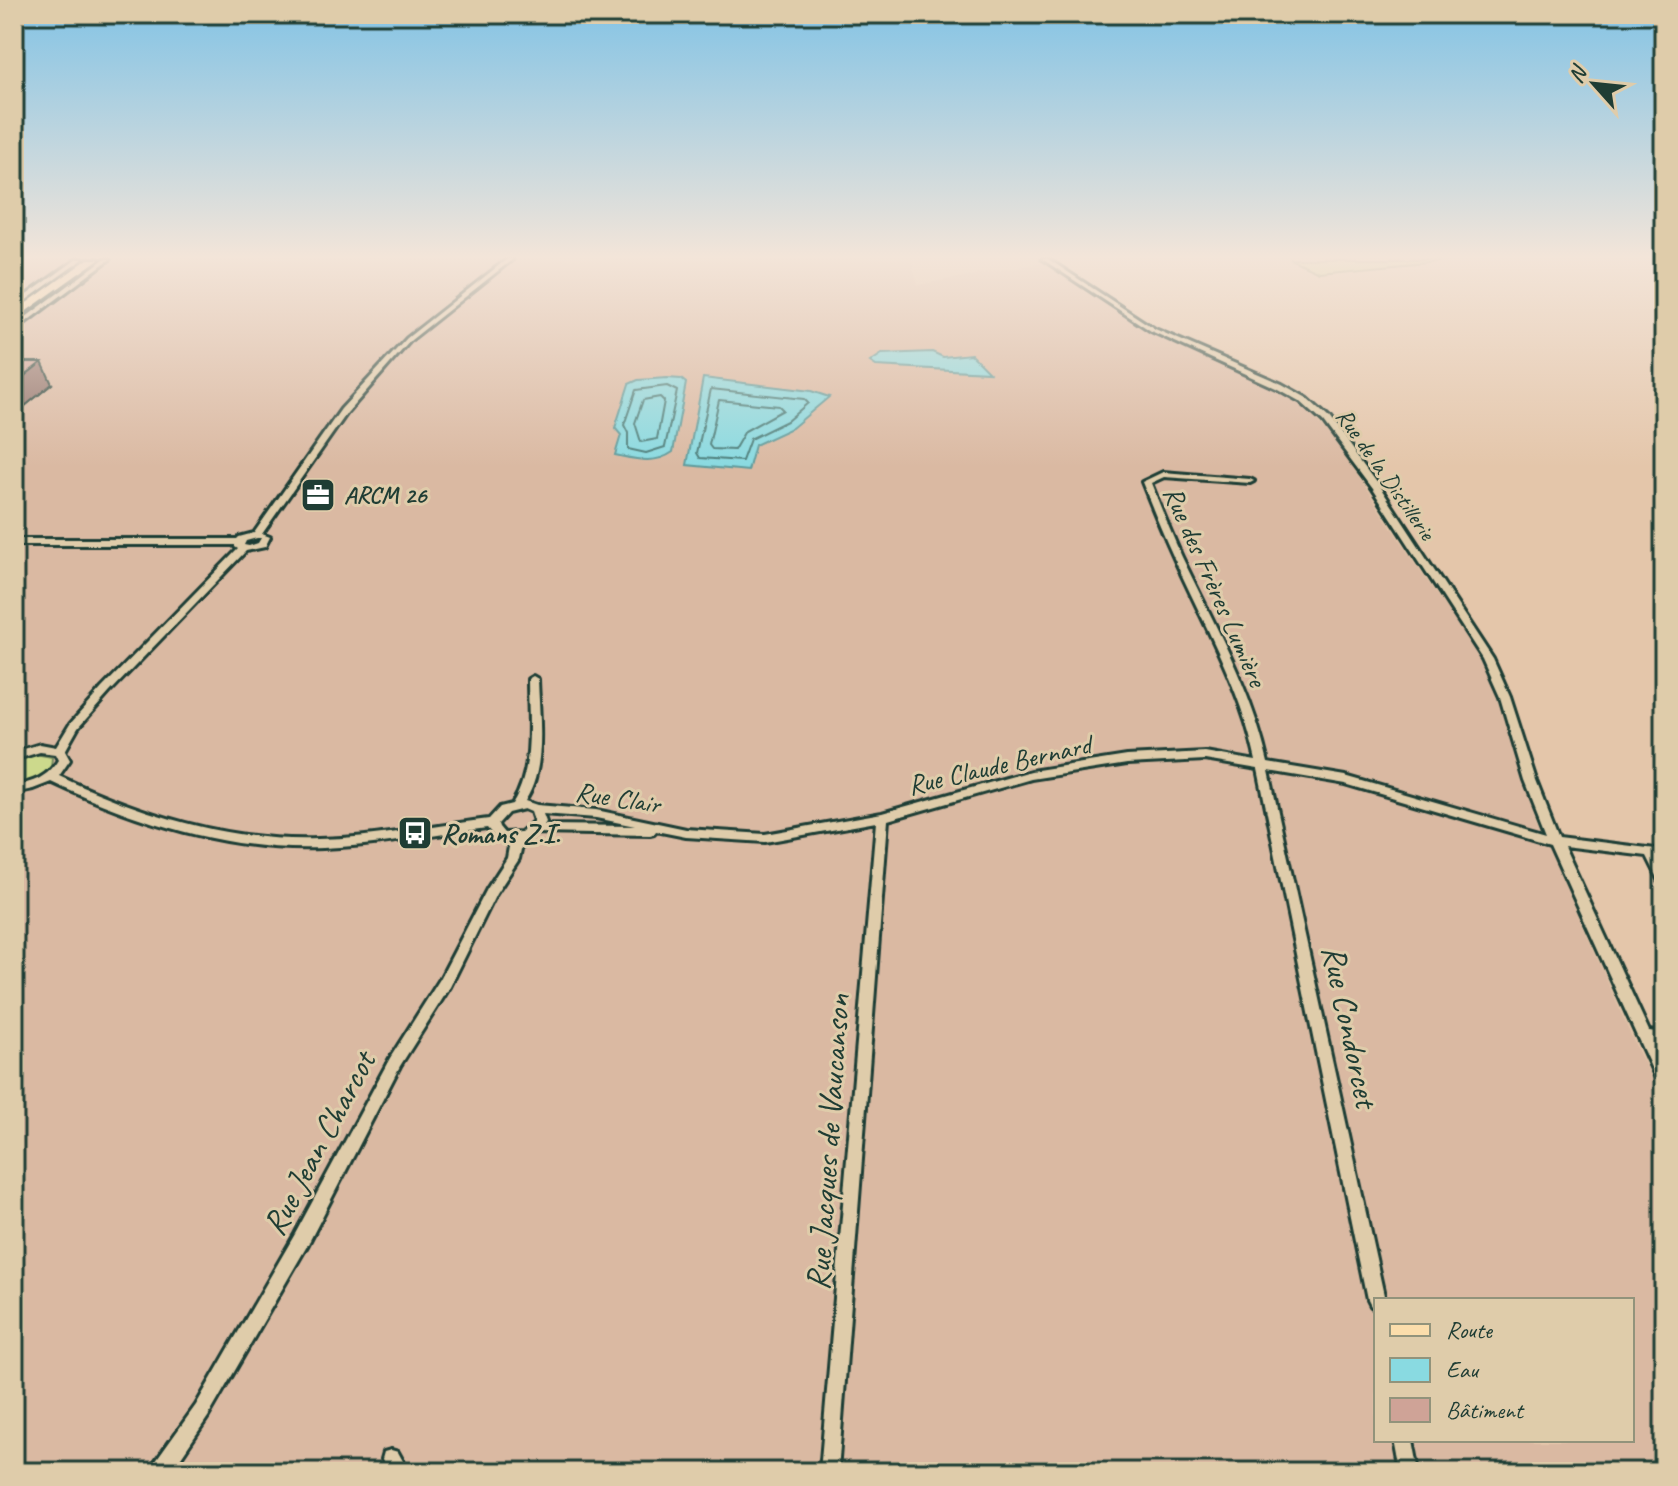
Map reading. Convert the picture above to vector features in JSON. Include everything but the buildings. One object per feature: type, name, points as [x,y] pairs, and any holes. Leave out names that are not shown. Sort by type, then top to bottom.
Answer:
[{"type":"street","points":[[14,542],[241,545],[256,548],[266,542],[266,537],[257,535],[349,404],[422,328]]},
{"type":"street","name":"Rue de la Distillerie","points":[[1150,328],[1304,400],[1326,420],[1376,487],[1488,659],[1505,697],[1531,781],[1555,841],[1664,1080]]},
{"type":"street","name":"Rue des Frères Lumière","points":[[1250,481],[1163,474],[1146,482],[1224,652],[1257,739],[1263,765]]},
{"type":"street","points":[[59,751],[74,726],[241,545]]},
{"type":"street","points":[[517,805],[536,809],[540,822],[536,829],[517,838],[501,837],[493,829],[492,823],[498,814],[517,805],[532,768],[533,679]]},
{"type":"street","points":[[14,756],[40,748],[74,726]]},
{"type":"street","points":[[40,748],[59,751]]},
{"type":"street","points":[[14,789],[28,787],[51,777],[64,760],[59,751]]},
{"type":"street","name":"Rue Claude Bernard","points":[[686,833],[765,838],[882,817],[1031,775],[1127,760],[1205,756],[1346,780],[1555,841],[1657,854]]},
{"type":"street","name":"Rue Condorcet","points":[[1263,765],[1376,1298]]},
{"type":"street","points":[[51,777],[139,815],[181,827],[266,842],[343,841],[492,823]]},
{"type":"street","name":"Rue Clair","points":[[536,809],[596,814],[686,833]]},
{"type":"street","name":"Rue Jacques de Vaucanson","points":[[829,1472],[882,817]]},
{"type":"street","name":"Rue Clair","points":[[536,829],[686,833]]},
{"type":"street","name":"Rue Jean Charcot","points":[[160,1472],[202,1411],[301,1240],[388,1074],[445,983],[491,892],[513,859],[517,838]]},
{"type":"street","points":[[1657,854],[1664,879]]},
{"type":"street","points":[[1643,1036],[1664,1039]]},
{"type":"street","points":[[1404,1442],[1410,1472]]},
{"type":"shaded area","points":[[20,328],[1150,328],[1256,378],[1301,404],[1339,446],[1438,597],[1484,658],[1536,819],[1638,1051],[1664,1100],[1664,1472],[14,1472],[14,333]]},
{"type":"green space","points":[[35,754],[52,757],[51,769],[33,781],[14,783],[14,763]]},
{"type":"water","points":[[932,352],[943,357],[971,354],[989,372],[876,366],[870,362],[882,354]]},
{"type":"water","points":[[703,378],[811,391],[829,397],[792,428],[755,445],[748,471],[687,465]]},
{"type":"water","points":[[681,379],[686,383],[673,452],[652,460],[615,455],[621,435],[615,428],[629,384],[638,380]]},
{"type":"place","name":"ARCM 26","points":[[318,495]]},
{"type":"place","name":"Romans Z.I.","points":[[415,833]]}]
